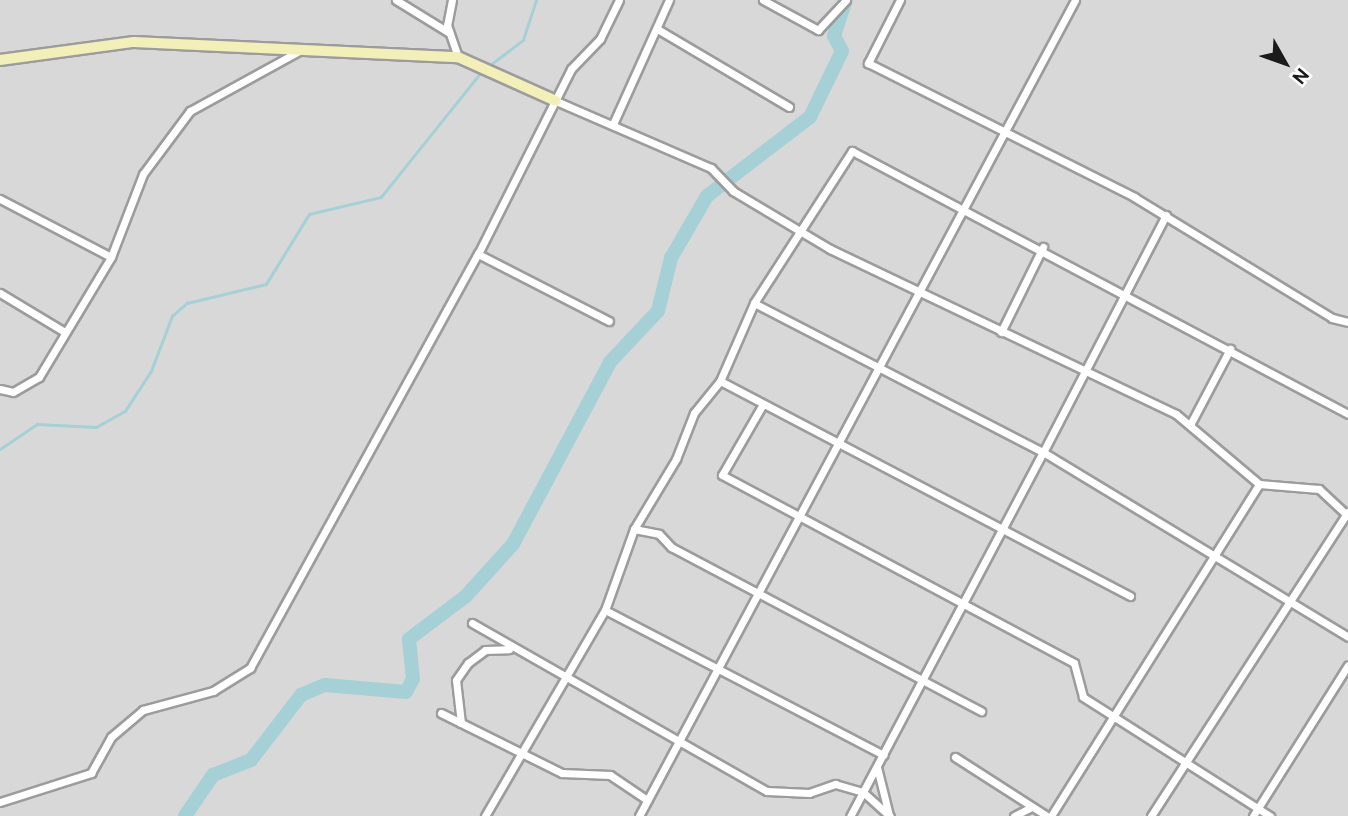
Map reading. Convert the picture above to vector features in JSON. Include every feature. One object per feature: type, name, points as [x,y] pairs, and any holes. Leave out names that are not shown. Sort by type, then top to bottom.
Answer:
[{"type":"street","points":[[396,0],[448,32]]},
{"type":"street","points":[[452,0],[448,32],[458,57]]},
{"type":"street","points":[[0,802],[91,774],[111,737],[143,710],[213,691],[250,668],[478,254],[556,101],[619,0]]},
{"type":"street","points":[[613,124],[659,30],[669,0]]},
{"type":"street","points":[[763,0],[818,30],[846,0]]},
{"type":"street","points":[[900,0],[868,63],[1166,215],[1332,318],[1348,321]]},
{"type":"street","points":[[639,816],[796,516],[879,369],[1000,132],[1075,0]]},
{"type":"street","points":[[659,30],[789,107]]},
{"type":"street","points":[[0,60],[105,42],[458,57],[711,168],[733,191],[797,231],[1191,423],[1259,484],[1319,489],[1347,514],[1152,816]]},
{"type":"street","points":[[0,389],[13,392],[39,377],[111,257],[143,174],[190,111],[302,50]]},
{"type":"street","points":[[487,814],[560,678],[604,610],[634,529],[676,460],[694,413],[720,381],[754,303],[797,231],[852,151],[1043,247],[1348,414]]},
{"type":"street","points":[[0,199],[111,257]]},
{"type":"street","points":[[850,816],[1042,452],[1087,374],[1166,215]]},
{"type":"street","points":[[1001,332],[1043,247]]},
{"type":"street","points":[[478,254],[609,321]]},
{"type":"street","points":[[0,293],[65,332]]},
{"type":"street","points":[[754,303],[1042,452],[1219,554],[1348,637]]},
{"type":"street","points":[[1191,423],[1230,349]]},
{"type":"street","points":[[720,381],[1130,596]]},
{"type":"street","points":[[763,404],[722,475],[1074,663],[1080,693],[1186,765],[1270,816]]},
{"type":"street","points":[[955,757],[1049,816],[1219,554],[1259,484]]},
{"type":"street","points":[[634,529],[659,534],[671,547],[981,711]]},
{"type":"street","points":[[604,610],[883,755]]},
{"type":"street","points":[[472,623],[560,678],[676,744],[767,791],[809,793],[835,784],[863,792],[890,816]]},
{"type":"street","points":[[461,724],[455,712],[462,671],[485,650],[510,649]]},
{"type":"street","points":[[1253,816],[1348,665]]},
{"type":"street","points":[[442,713],[519,755],[562,773],[610,775],[647,800]]},
{"type":"street","points":[[877,767],[890,816]]},
{"type":"street","points":[[1014,816],[1032,807]]},
{"type":"shaded area","points":[[0,0],[1348,0],[1348,816],[0,816]]},
{"type":"waterway","points":[[486,68],[523,40],[536,0]]},
{"type":"waterway","points":[[185,816],[213,775],[251,760],[301,695],[325,685],[406,692],[413,679],[409,639],[466,596],[513,544],[610,362],[658,311],[671,258],[707,196],[810,117],[842,51],[834,36],[846,0]]},
{"type":"waterway","points":[[0,449],[37,424],[96,427],[125,411],[151,371],[172,316],[187,303],[266,284],[309,214],[381,197],[481,72]]}]
